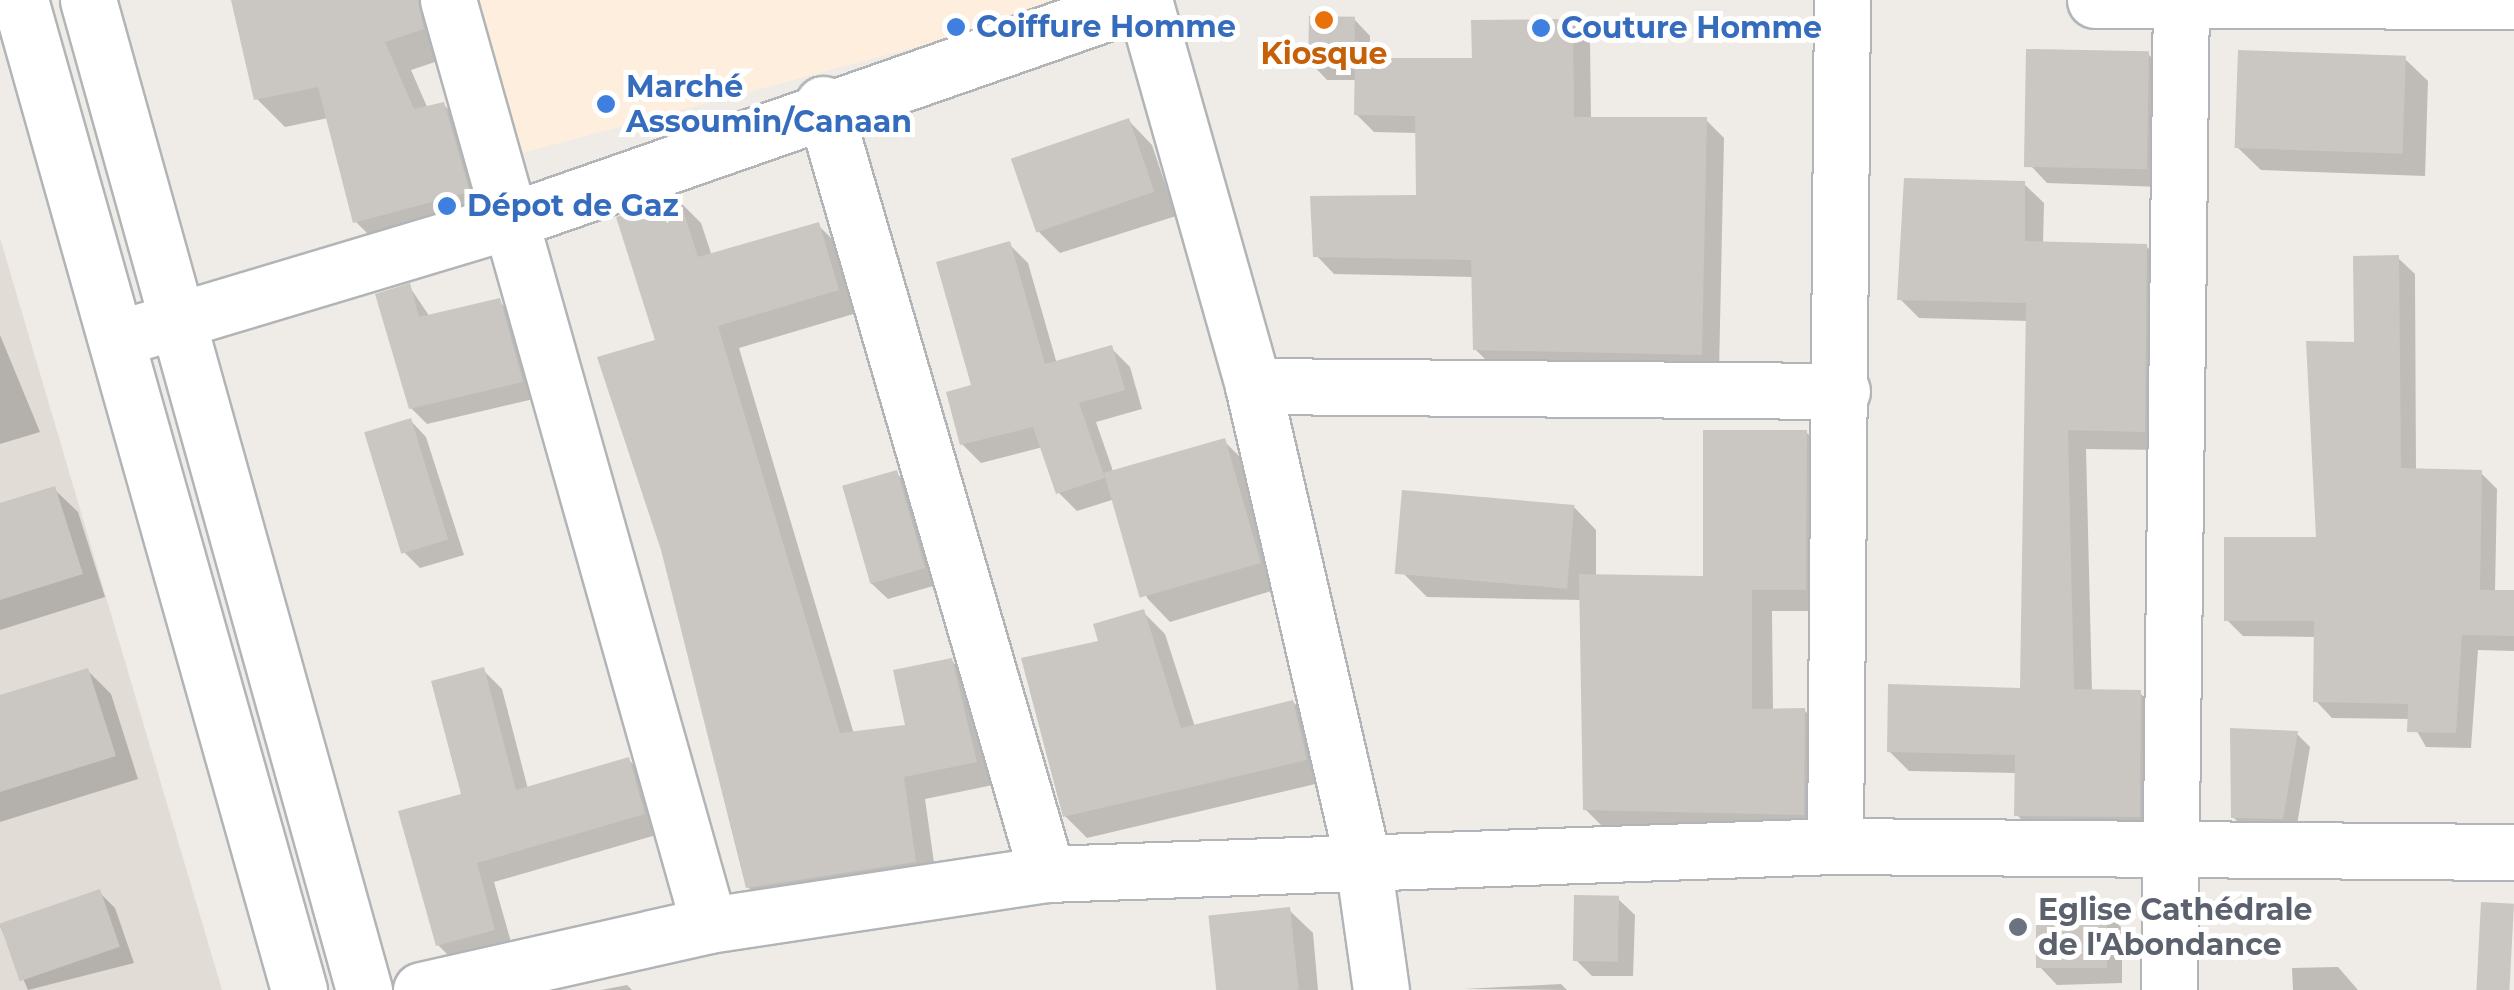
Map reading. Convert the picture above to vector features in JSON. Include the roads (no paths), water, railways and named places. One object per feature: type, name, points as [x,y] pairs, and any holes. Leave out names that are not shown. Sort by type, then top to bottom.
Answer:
[{"type":"street","points":[[20,0],[299,990]]},
{"type":"street","points":[[88,0],[182,320],[364,990]]},
{"type":"street","points":[[448,0],[709,925]]},
{"type":"street","points":[[116,339],[509,221],[822,104],[1143,0],[1253,386],[1363,862],[1381,990]]},
{"type":"street","points":[[1835,846],[1842,391],[1842,0]]},
{"type":"street","points":[[2095,0],[2514,1]]},
{"type":"street","points":[[2169,990],[2174,850],[2180,1]]},
{"type":"street","points":[[822,104],[1046,874]]},
{"type":"street","points":[[1253,386],[1842,391]]},
{"type":"street","points":[[421,990],[709,925],[1046,874],[1835,846],[2514,852]]},
{"type":"place","name":"Kiosque","points":[[1324,20]]},
{"type":"place","name":"Coiffure Homme","points":[[956,27]]},
{"type":"place","name":"Couture Homme","points":[[1541,28]]},
{"type":"place","name":"Marché Assoumin/Canaan","points":[[606,104]]},
{"type":"place","name":"Dépot de Gaz","points":[[447,206]]},
{"type":"place","name":"Eglise Cathédrale de l'Abondance","points":[[2018,927]]}]
